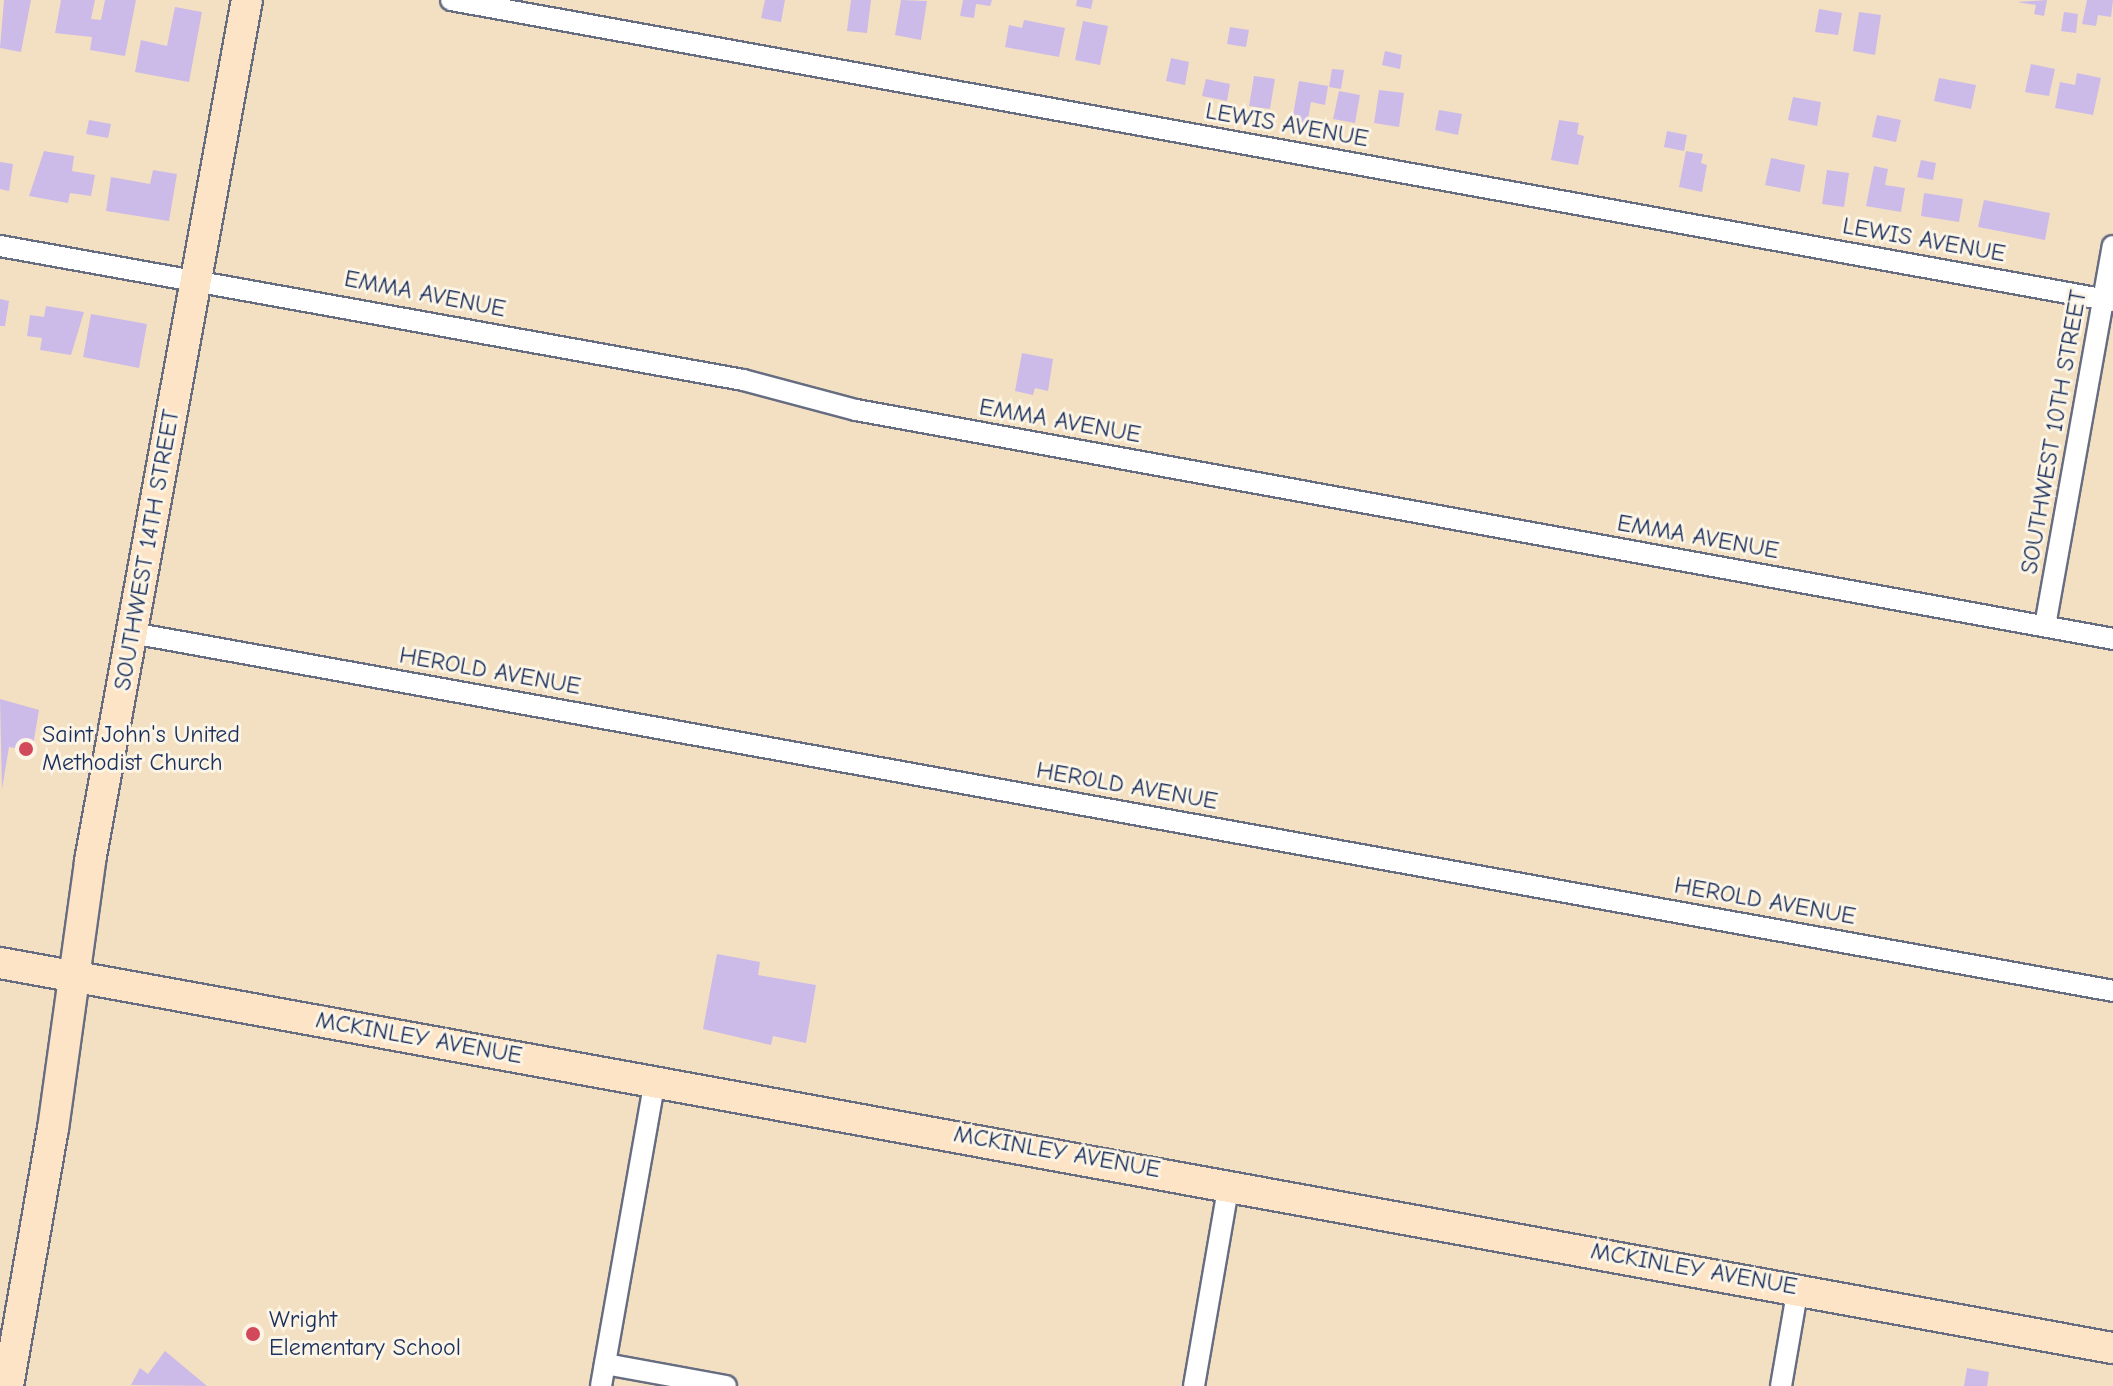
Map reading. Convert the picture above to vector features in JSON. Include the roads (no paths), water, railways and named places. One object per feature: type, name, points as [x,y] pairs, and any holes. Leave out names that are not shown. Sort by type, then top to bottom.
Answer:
[{"type":"main road","name":"SOUTHWEST 14TH STREET","points":[[8,1386],[76,976],[90,861],[247,0]]},
{"type":"main road","name":"MCKINLEY AVENUE","points":[[0,963],[1229,1183],[2113,1348]]},
{"type":"street","name":"LEWIS AVENUE","points":[[451,0],[558,10],[2108,300]]},
{"type":"street","name":"EMMA AVENUE","points":[[0,246],[196,278],[743,380],[856,410],[2113,639]]},
{"type":"street","name":"SOUTHWEST 10TH STREET","points":[[2045,626],[2108,300],[2113,246]]},
{"type":"street","name":"HEROLD AVENUE","points":[[132,633],[2113,991]]},
{"type":"street","points":[[601,1386],[655,1080]]},
{"type":"street","points":[[1194,1386],[1229,1183]]},
{"type":"street","points":[[1781,1386],[1798,1288]]},
{"type":"street","points":[[605,1364],[726,1386]]},
{"type":"place","name":"Saint John's United Methodist Church","points":[[26,749]]},
{"type":"place","name":"Wright Elementary School","points":[[253,1334]]}]
